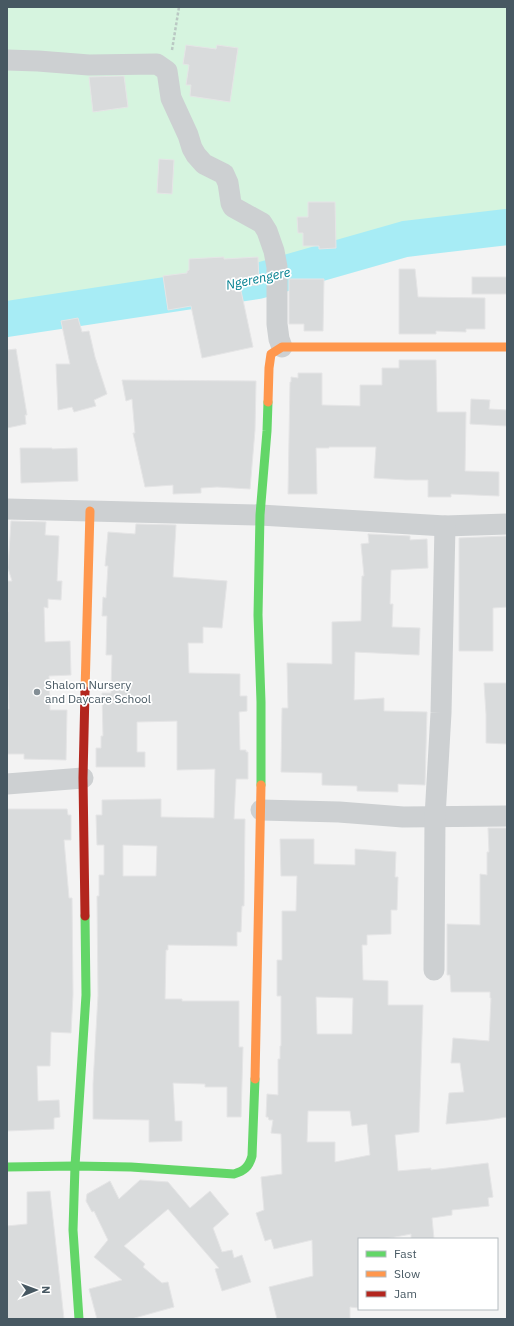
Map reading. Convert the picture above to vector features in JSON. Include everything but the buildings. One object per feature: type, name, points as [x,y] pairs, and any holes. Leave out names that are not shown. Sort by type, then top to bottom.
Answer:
[{"type":"street","points":[[7,60],[89,65],[157,64],[167,71],[171,98],[196,155],[204,164],[224,174],[228,183],[233,207],[260,221],[267,231],[277,261],[277,324],[279,339],[282,347]]},
{"type":"street","points":[[7,1167],[131,1167],[234,1174],[243,1171],[250,1162],[253,1146],[254,1116],[261,810],[261,702],[258,616],[260,515],[267,431],[269,368],[271,354],[276,349],[282,347],[507,347]]},
{"type":"street","points":[[7,508],[260,515],[445,526],[507,524]]},
{"type":"street","points":[[79,1319],[73,1230],[75,1166],[86,995],[83,778],[90,511]]},
{"type":"street","points":[[434,970],[435,817],[441,713],[445,526]]},
{"type":"street","points":[[7,784],[83,778]]},
{"type":"street","points":[[261,810],[339,812],[403,817],[507,816]]},
{"type":"path","points":[[167,71],[179,7]]},
{"type":"green space","points":[[7,7],[507,7],[507,236],[323,264],[172,279],[7,314]]},
{"type":"waterway","name":"Ngerengere","points":[[7,319],[258,281],[405,239],[507,227]]},
{"type":"traffic: fast","points":[[261,785],[261,702],[258,615],[260,515],[268,402]]},
{"type":"traffic: fast","points":[[79,1319],[73,1230],[75,1166],[86,995],[85,916]]},
{"type":"traffic: fast","points":[[7,1167],[131,1167],[234,1174],[238,1173],[248,1166],[252,1156],[255,1079]]},
{"type":"traffic: slow","points":[[268,402],[271,354],[282,347],[507,347]]},
{"type":"traffic: slow","points":[[85,691],[90,511]]},
{"type":"traffic: slow","points":[[255,1079],[261,785]]},
{"type":"traffic: jam","points":[[85,691],[83,778],[85,916]]},
{"type":"place","name":"Shalom Nursery and Daycare School","points":[[37,692]]}]
